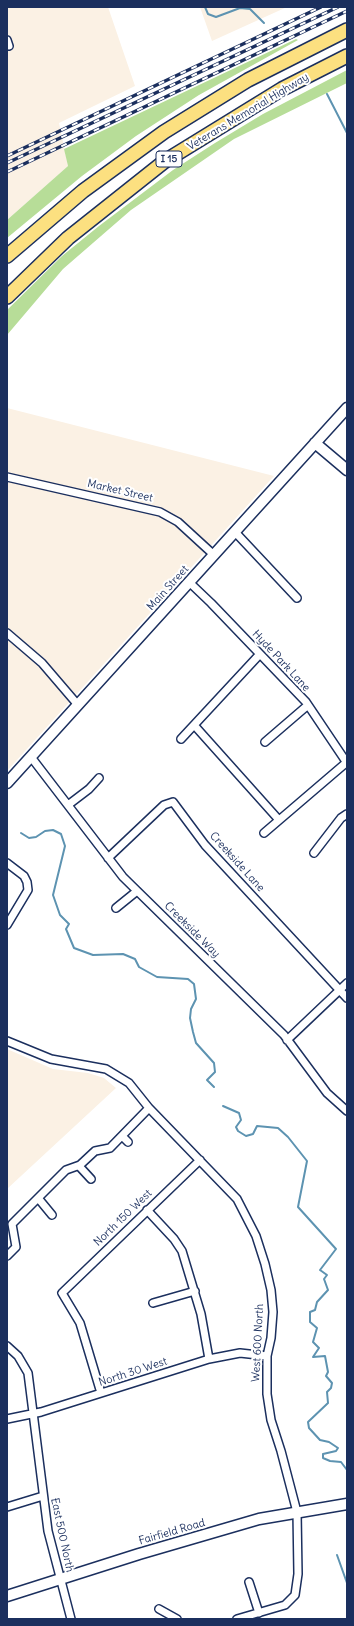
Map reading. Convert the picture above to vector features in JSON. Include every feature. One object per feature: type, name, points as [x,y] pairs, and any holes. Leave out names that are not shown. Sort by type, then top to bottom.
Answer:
[{"type":"highway","name":"I 15","points":[[7,256],[95,182],[182,120],[268,70],[347,30]]},
{"type":"highway","name":"Veterans Memorial Highway","points":[[9,296],[68,238],[166,161],[282,89],[347,56]]},
{"type":"main road","name":"Main Street","points":[[7,783],[347,408]]},
{"type":"main road","points":[[315,443],[347,470]]},
{"type":"main road","name":"Fairfield Road","points":[[7,1596],[259,1519],[347,1504]]},
{"type":"street","name":"Market Street","points":[[7,477],[160,512],[178,522],[214,555]]},
{"type":"street","points":[[235,532],[298,598]]},
{"type":"street","name":"Hyde Park Lane","points":[[189,582],[308,705],[347,763]]},
{"type":"street","points":[[7,633],[42,663],[78,705]]},
{"type":"street","points":[[181,739],[260,654]]},
{"type":"street","points":[[265,742],[308,705]]},
{"type":"street","points":[[194,725],[279,820]]},
{"type":"street","name":"Creekside Way","points":[[31,757],[108,858],[137,891],[288,1040],[327,1093],[347,1111]]},
{"type":"street","points":[[264,832],[347,763]]},
{"type":"street","points":[[68,805],[89,789],[99,778]]},
{"type":"street","name":"Creekside Lane","points":[[108,858],[164,805],[173,802],[205,846],[347,998]]},
{"type":"street","points":[[314,853],[341,818],[347,814]]},
{"type":"street","points":[[7,863],[24,876],[27,882],[28,890],[7,925]]},
{"type":"street","points":[[116,908],[137,891]]},
{"type":"street","points":[[288,1040],[347,983]]},
{"type":"street","name":"West 600 North","points":[[7,1041],[52,1059],[106,1069],[129,1083],[149,1108],[237,1200],[256,1236],[265,1264],[272,1297],[271,1338],[267,1356],[267,1394],[271,1420],[297,1512],[298,1574],[295,1595],[285,1605],[237,1619]]},
{"type":"street","points":[[7,1256],[16,1247],[12,1224],[66,1170],[79,1166],[95,1151],[110,1148],[149,1108]]},
{"type":"street","points":[[122,1136],[128,1142]]},
{"type":"street","name":"North 150 West","points":[[101,1393],[80,1323],[62,1293],[200,1160]]},
{"type":"street","points":[[79,1166],[91,1179]]},
{"type":"street","points":[[38,1198],[52,1215]]},
{"type":"street","points":[[147,1210],[174,1239],[182,1251],[201,1314],[209,1359]]},
{"type":"street","points":[[153,1303],[195,1291]]},
{"type":"street","name":"East 500 North","points":[[7,1346],[18,1356],[28,1373],[48,1531],[72,1619]]},
{"type":"street","name":"North 30 West","points":[[7,1420],[34,1414],[209,1359],[240,1353],[267,1356]]},
{"type":"street","points":[[7,1507],[43,1496]]},
{"type":"street","points":[[249,1582],[259,1613]]},
{"type":"street","points":[[159,1609],[176,1619]]},
{"type":"shaded area","points":[[7,7],[108,7],[135,86],[59,123],[68,166],[7,220]]},
{"type":"shaded area","points":[[200,7],[287,7],[212,41]]},
{"type":"shaded area","points":[[7,408],[274,476],[7,771]]},
{"type":"shaded area","points":[[7,1049],[53,1069],[88,1073],[104,1078],[116,1088],[7,1189]]},
{"type":"green space","points":[[296,39],[298,40],[199,95],[136,136],[82,176],[7,238],[7,220],[68,166],[64,149]]},
{"type":"green space","points":[[347,70],[347,83],[234,139],[131,210],[63,269],[7,335],[7,310],[62,256],[99,226],[173,170],[215,143],[263,114]]},
{"type":"waterway","points":[[205,7],[208,14],[216,17],[240,8],[250,9],[264,23]]},
{"type":"waterway","points":[[327,94],[347,133]]},
{"type":"waterway","points":[[21,833],[29,838],[36,837],[45,831],[53,830],[61,834],[65,846],[53,895],[60,915],[69,924],[66,929],[74,948],[93,955],[123,954],[135,959],[139,967],[157,977],[188,979],[194,984],[196,999],[191,1009],[190,1018],[196,1043],[214,1063],[215,1072],[207,1080],[214,1087]]},
{"type":"waterway","points":[[223,1106],[239,1113],[241,1120],[236,1127],[238,1131],[246,1136],[253,1134],[257,1126],[278,1128],[288,1137],[307,1161],[298,1207],[336,1249],[320,1270],[327,1275],[324,1279],[328,1290],[317,1302],[315,1310],[310,1312],[310,1322],[317,1328],[313,1342],[319,1348],[313,1357],[325,1356],[328,1372],[326,1376],[332,1383],[331,1388],[327,1392],[328,1403],[308,1422],[309,1428],[320,1440],[329,1442],[338,1448],[336,1451],[323,1454],[323,1458],[330,1461],[341,1462],[347,1470]]},
{"type":"waterway","points":[[337,1555],[347,1583]]},
{"type":"railway","points":[[7,156],[321,7]]},
{"type":"railway","points":[[7,163],[338,7]]},
{"type":"railway","points":[[7,172],[347,11]]}]
